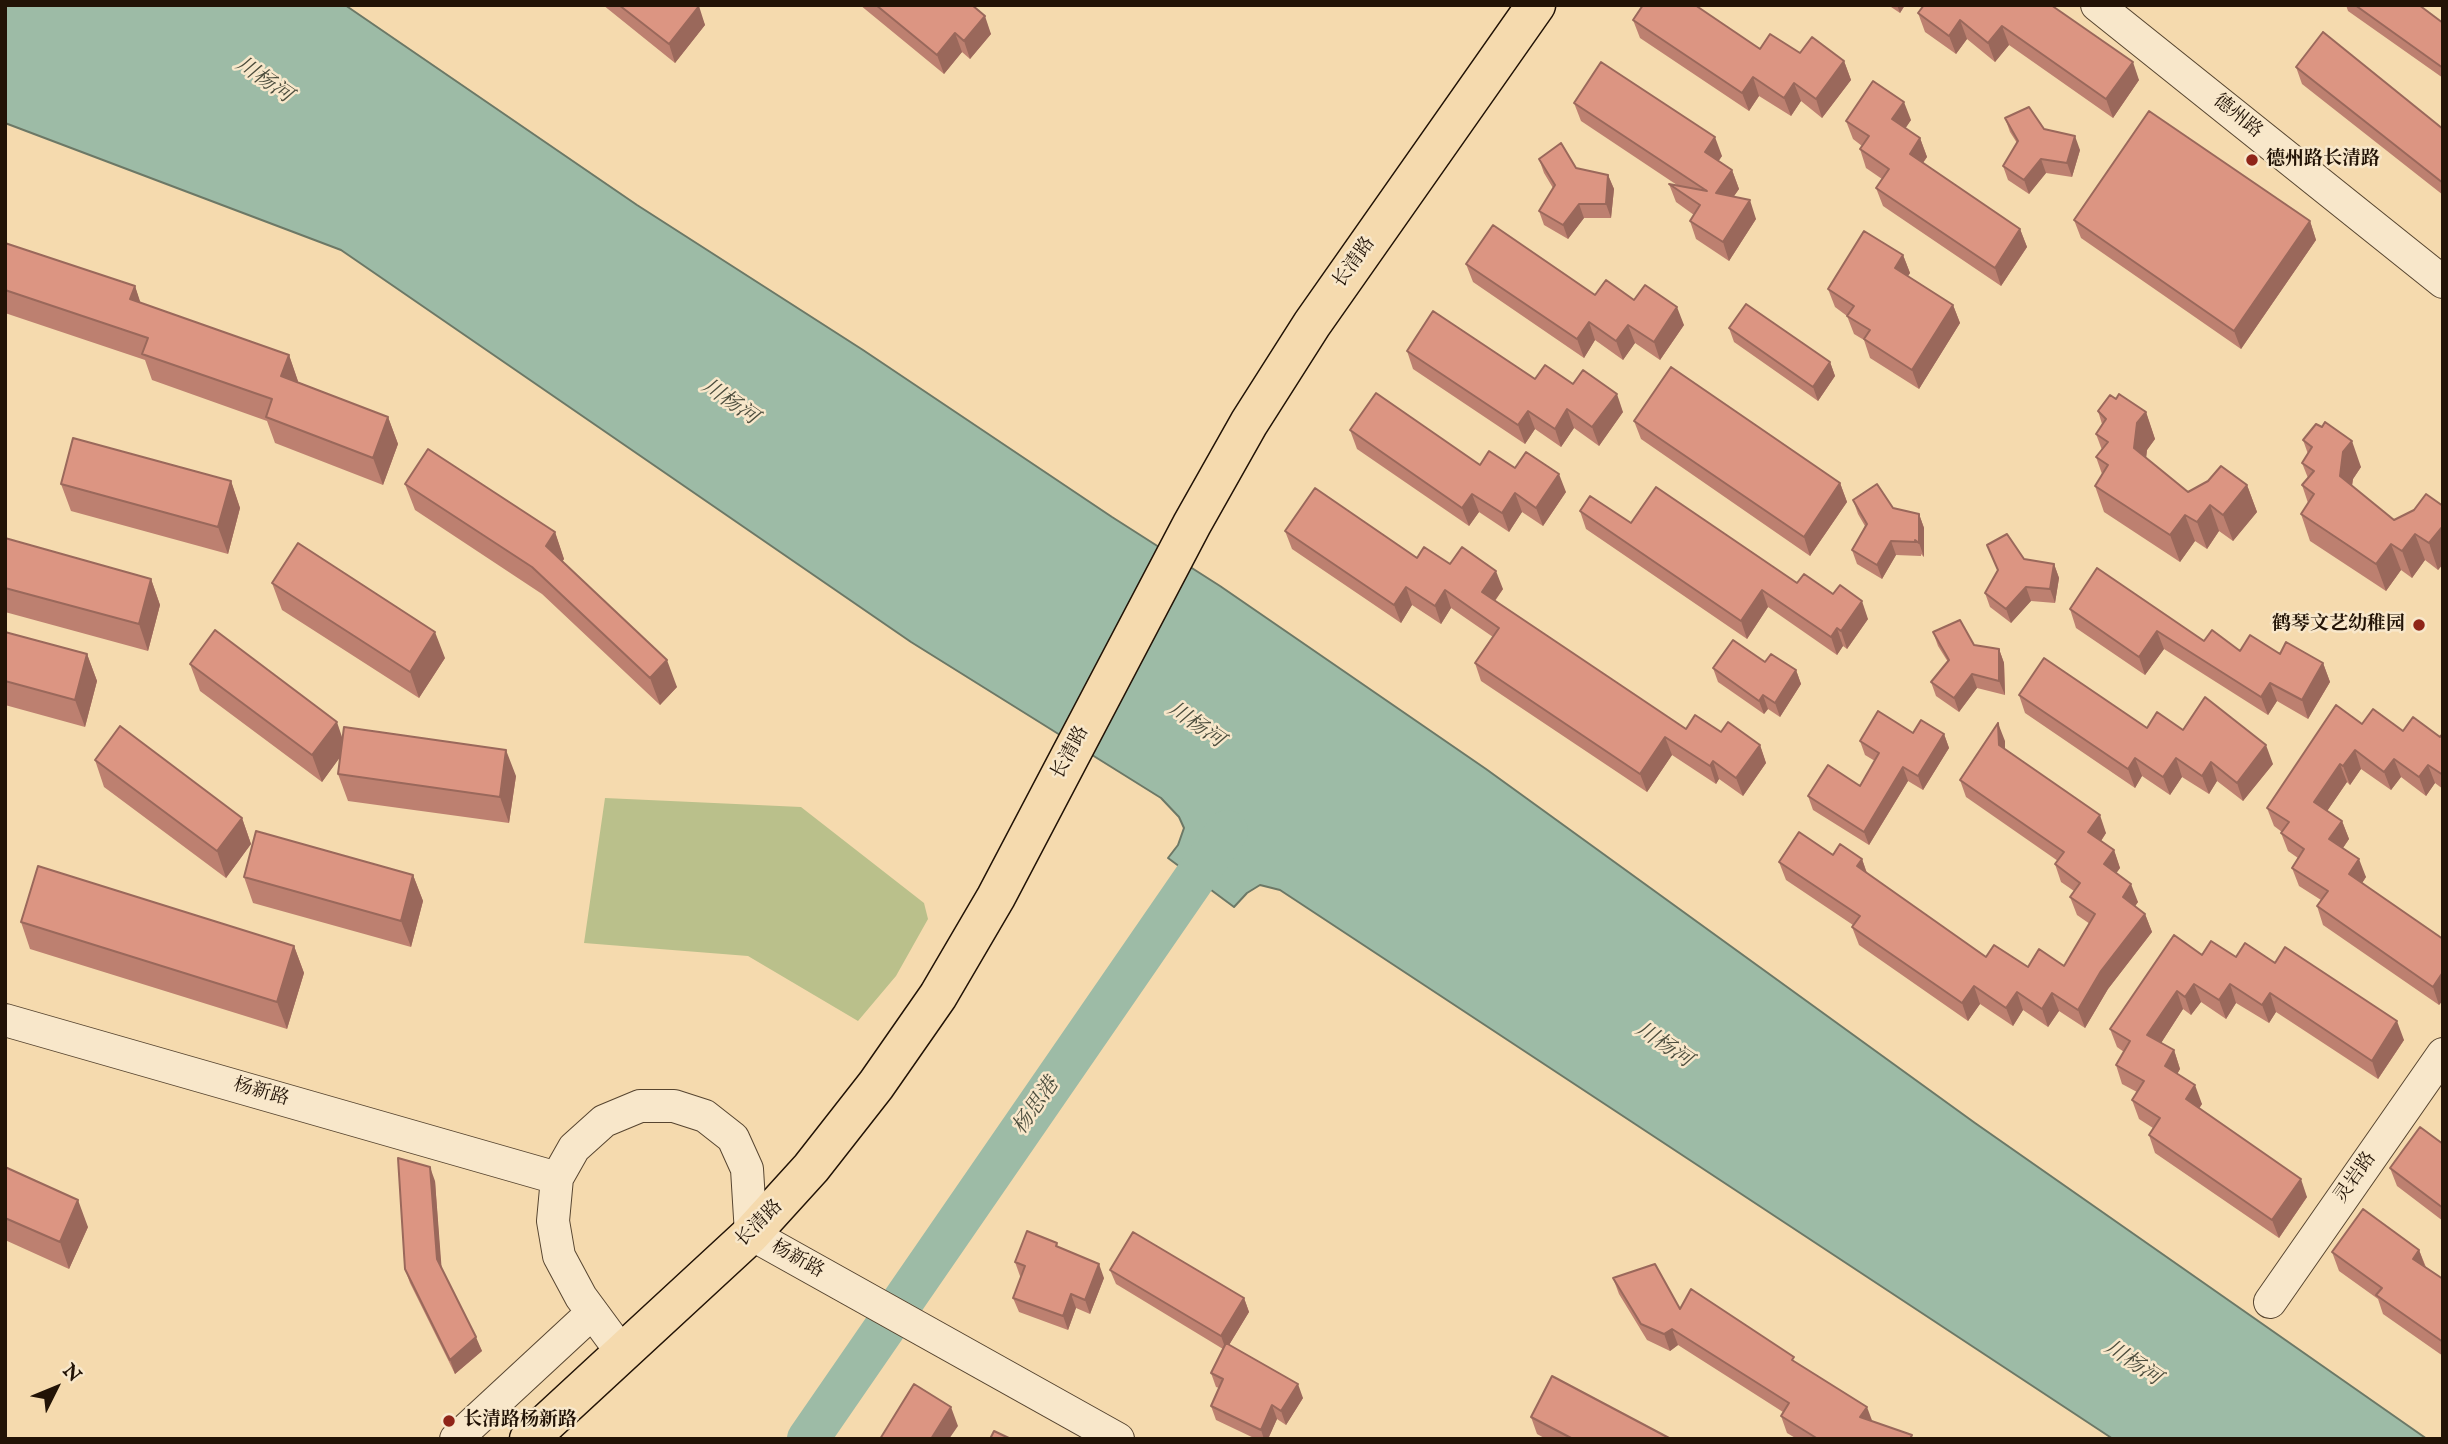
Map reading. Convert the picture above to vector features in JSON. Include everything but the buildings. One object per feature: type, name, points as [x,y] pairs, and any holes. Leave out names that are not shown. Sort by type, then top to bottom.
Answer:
[{"type":"main road","name":"长清路","points":[[529,1439],[751,1234],[811,1168],[876,1085],[938,996],[996,897],[1192,524],[1249,423],[1312,324],[1536,5]]},
{"type":"street","name":"德州路","points":[[2097,5],[2443,282]]},
{"type":"street","name":"杨新路","points":[[5,1020],[557,1178]]},
{"type":"street","name":"灵岩路","points":[[2270,1302],[2443,1054]]},
{"type":"street","name":"杨新路","points":[[623,1354],[592,1313],[559,1256],[552,1220],[557,1178],[574,1148],[604,1121],[640,1106],[674,1106],[705,1116],[733,1138],[747,1169],[751,1234],[1118,1439]]},
{"type":"street","points":[[456,1439],[592,1313]]},
{"type":"green space","points":[[605,798],[801,807],[924,903],[928,919],[896,976],[858,1021],[748,956],[584,943]]},
{"type":"water","name":"川杨河","points":[[5,5],[345,5],[637,205],[863,350],[1220,586],[1486,769],[1975,1123],[2427,1439],[2113,1439],[1280,890],[1260,885],[1247,893],[1234,907],[1168,858],[1178,845],[1184,828],[1179,817],[1161,798],[911,642],[341,250],[5,123]]},
{"type":"waterway","name":"杨思港","points":[[808,1439],[1227,831]]},
{"type":"place","name":"德州路长清路","points":[[2252,160]]},
{"type":"place","name":"鹤琴文艺幼稚园","points":[[2419,625]]},
{"type":"place","name":"长清路杨新路","points":[[449,1421]]}]
